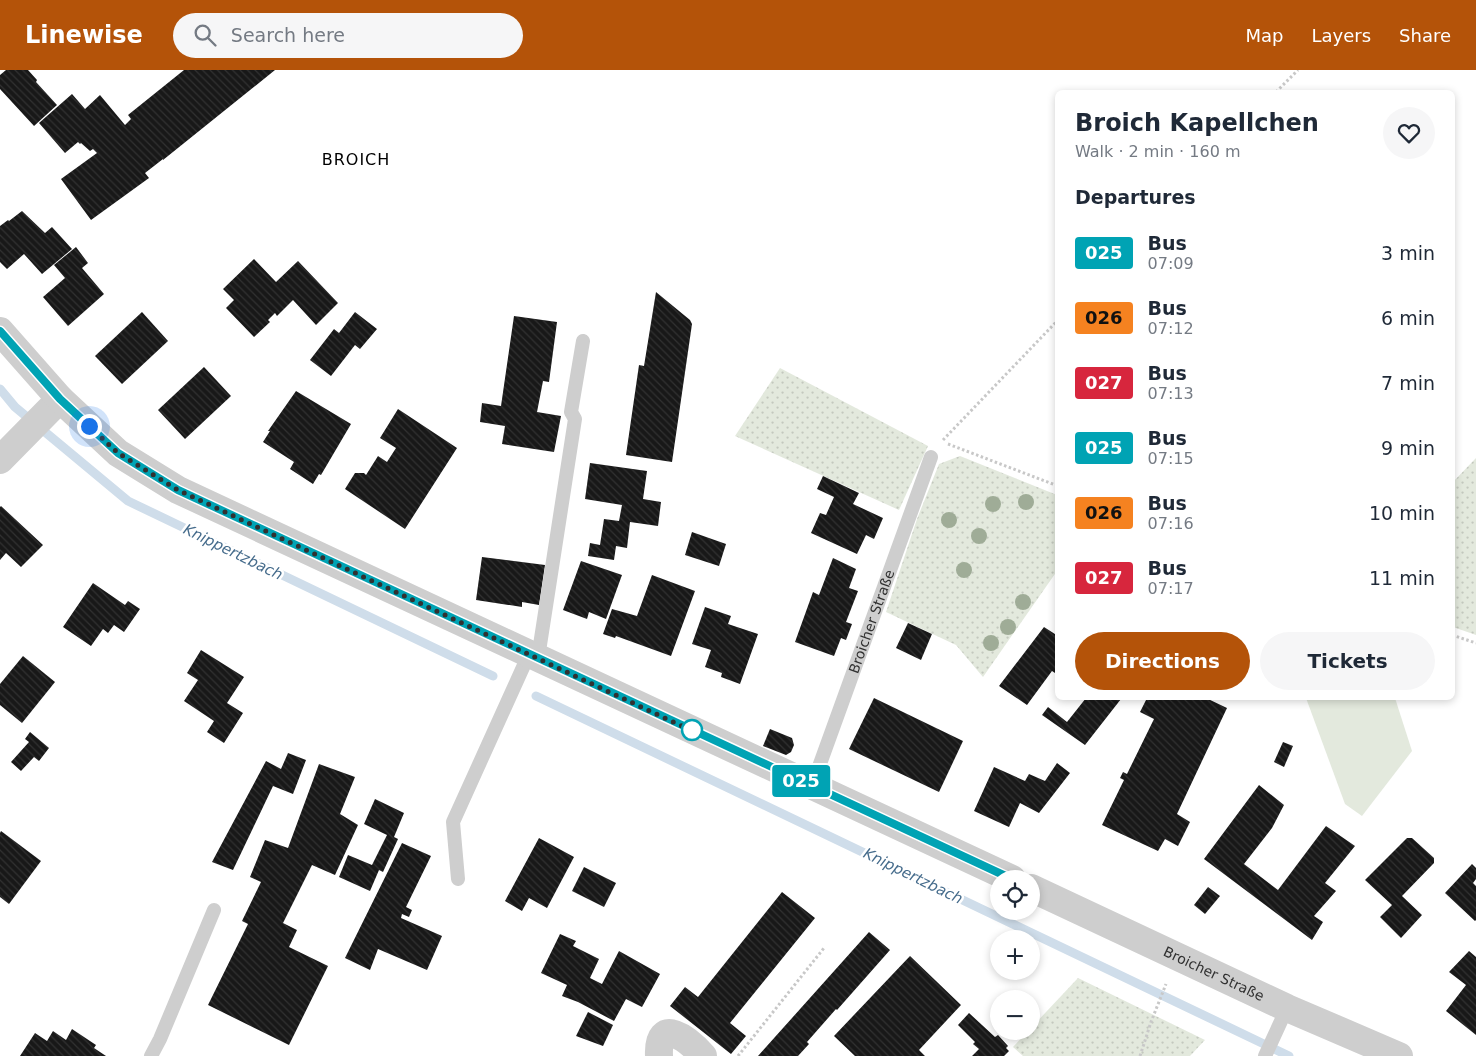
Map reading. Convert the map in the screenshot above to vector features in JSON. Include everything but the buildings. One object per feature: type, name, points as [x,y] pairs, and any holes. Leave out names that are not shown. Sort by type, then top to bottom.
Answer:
[{"type":"street","points":[[0,331],[60,399],[118,453],[178,490],[993,870]]},
{"type":"street","points":[[2,457],[60,399]]},
{"type":"street","name":"Broicher Straße","points":[[1040,893],[1282,1018],[1384,1053]]},
{"type":"street","points":[[659,1056],[661,1041],[664,1036],[673,1033],[680,1035],[703,1056]]},
{"type":"lane","points":[[458,878],[452,822],[532,655],[540,645],[575,419],[571,412],[583,341]]},
{"type":"lane","name":"Broicher Straße","points":[[812,786],[931,457]]},
{"type":"lane","points":[[151,1056],[160,1039],[214,910]]},
{"type":"lane","points":[[1265,1056],[1282,1018]]},
{"type":"path","points":[[1278,90],[1298,70]]},
{"type":"path","points":[[1055,323],[941,442],[1055,485]]},
{"type":"path","points":[[1455,635],[1476,643]]},
{"type":"path","points":[[738,1056],[824,948]]},
{"type":"path","points":[[1140,1056],[1169,977]]},
{"type":"shaded area","points":[[780,368],[928,446],[899,510],[735,436]]},
{"type":"shaded area","points":[[960,456],[1055,494],[1055,574],[983,677],[956,645],[886,612],[917,519],[939,464]]},
{"type":"shaded area","points":[[1476,458],[1476,635],[1455,628],[1455,480]]},
{"type":"shaded area","points":[[1307,700],[1396,700],[1412,751],[1362,816],[1345,804]]},
{"type":"shaded area","points":[[1078,978],[1205,1040],[1190,1056],[1023,1056],[1013,1047],[1020,1040],[1040,1040],[1040,1018]]},
{"type":"waterway","name":"Knippertzbach","points":[[0,389],[15,407],[128,501],[493,676]]},
{"type":"waterway","name":"Knippertzbach","points":[[536,696],[1289,1056]]},
{"type":"bus line","name":"025","points":[[0,331],[60,399],[118,453],[178,490],[993,870]]},
{"type":"district","name":"BROICH","points":[[356,159]]},
{"type":"route","points":[[89,426],[118,453],[178,490],[699,734],[692,730]]}]
